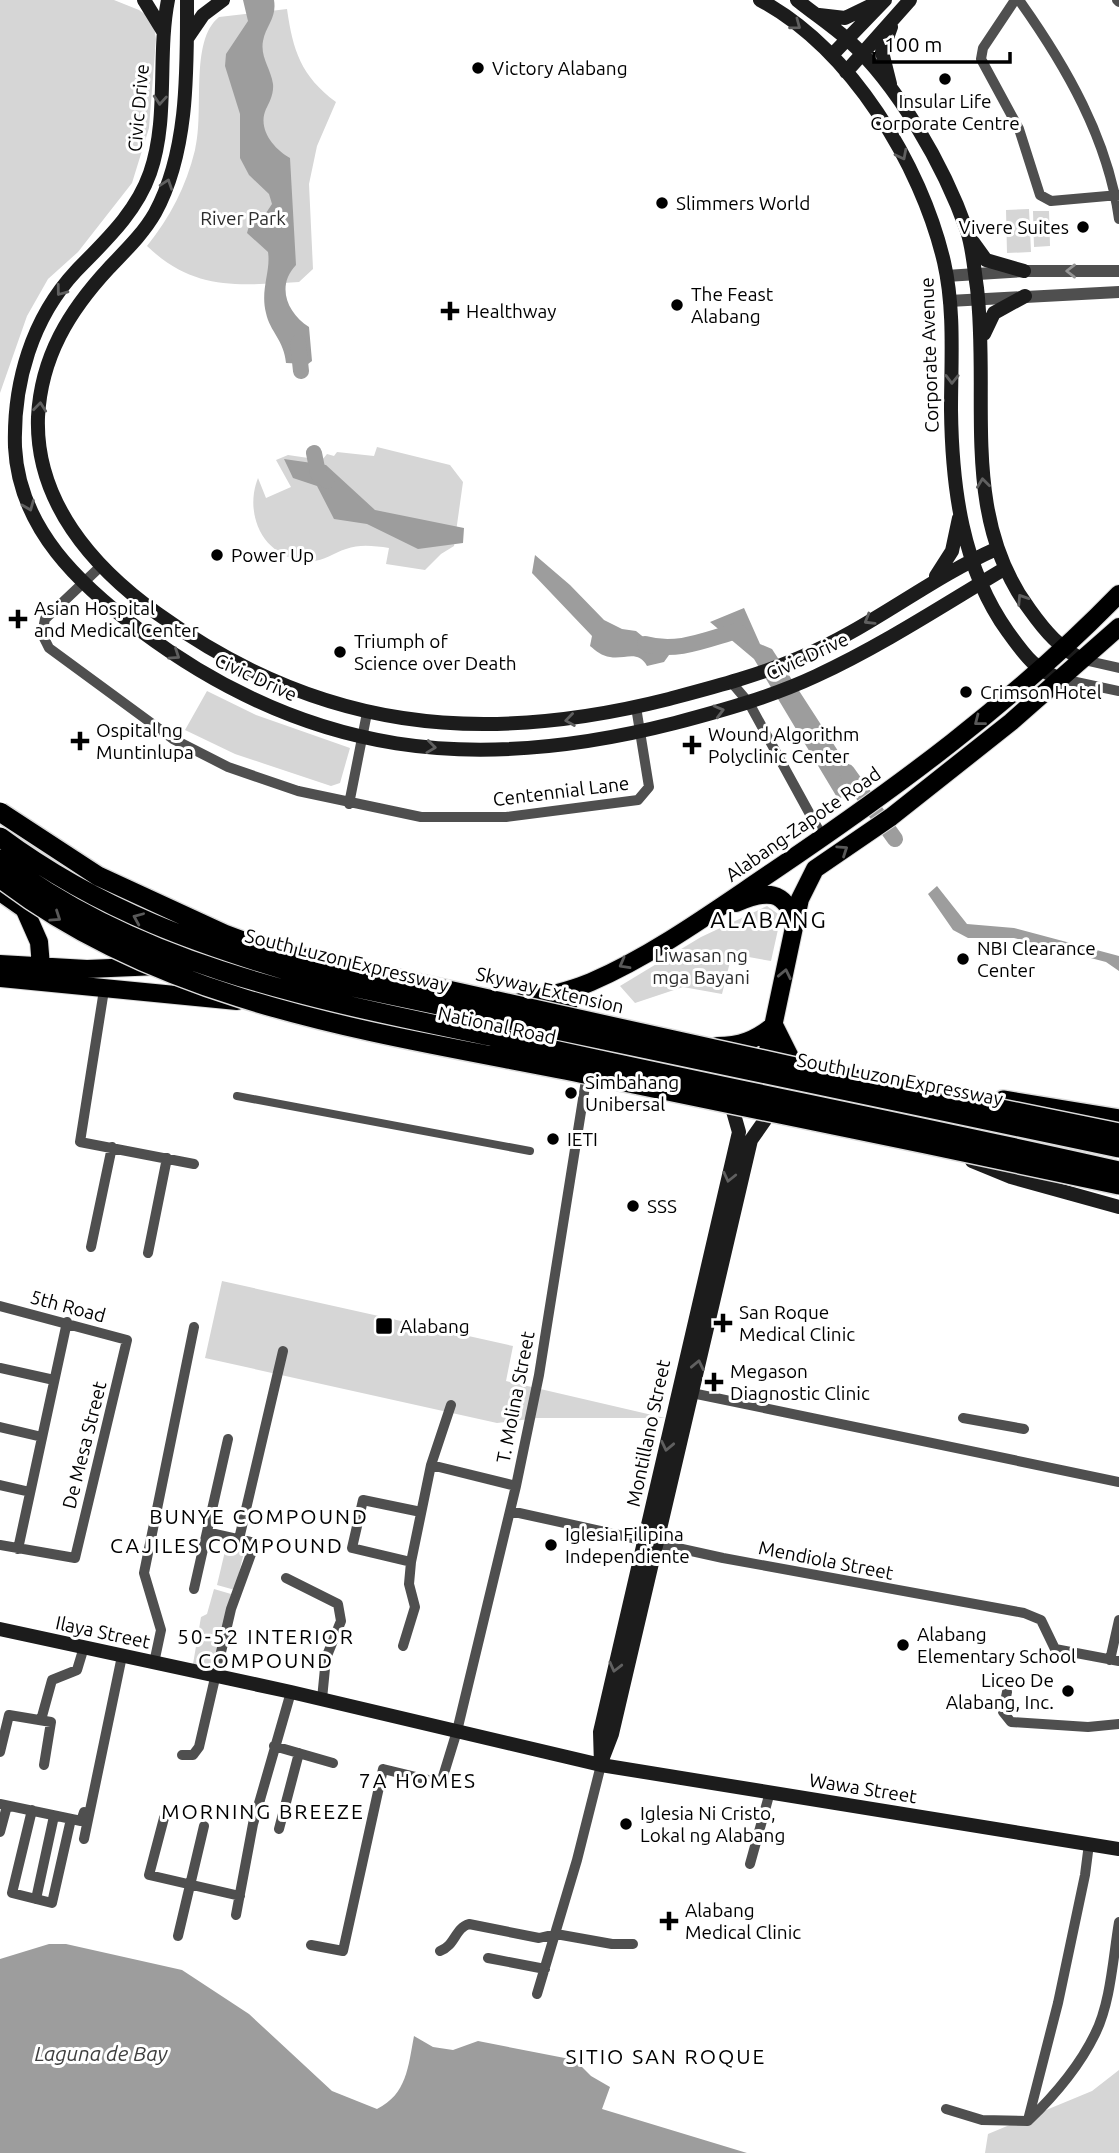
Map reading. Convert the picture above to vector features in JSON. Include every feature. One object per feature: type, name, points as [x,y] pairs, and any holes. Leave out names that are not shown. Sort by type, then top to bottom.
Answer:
[{"type":"highway","name":"Alabang-Zapote Road","points":[[526,1021],[570,1001],[589,983],[701,919],[857,814],[1039,671],[1119,594]]},
{"type":"highway","points":[[764,1069],[804,888],[816,869],[891,817],[1062,679],[1119,627]]},
{"type":"highway","points":[[1119,639],[1119,646]]},
{"type":"highway","points":[[0,812],[53,852],[133,899],[254,955],[317,975]]},
{"type":"highway","name":"Skyway Extension","points":[[0,812],[98,876],[224,934],[267,950],[777,1063],[1119,1133]]},
{"type":"highway","name":"South Luzon Expressway","points":[[0,837],[35,863],[97,900],[209,948],[319,980],[1119,1148]]},
{"type":"highway","points":[[42,976],[39,942],[21,899],[28,877],[53,852]]},
{"type":"highway","points":[[0,859],[21,875],[90,916],[201,964],[305,995],[616,1064],[913,1124],[1119,1171]]},
{"type":"highway","points":[[0,878],[82,934],[141,962],[306,1016],[1119,1187]]},
{"type":"highway","points":[[0,891],[24,908]]},
{"type":"highway","points":[[701,919],[748,898],[775,895],[783,898],[791,908],[795,923]]},
{"type":"highway","name":"National Road","points":[[0,964],[42,976],[104,990],[316,1008],[716,1094],[736,1094],[911,1130],[919,1123],[921,1115],[918,1105],[906,1098],[482,1012],[317,975],[204,961],[42,976],[0,978]]},
{"type":"highway","points":[[174,994],[172,983],[178,964]]},
{"type":"highway","points":[[316,1008],[316,990],[326,985],[348,983]]},
{"type":"highway","name":"Alabang-Zapote Road","points":[[482,1012],[589,983]]},
{"type":"highway","points":[[570,1001],[561,1008],[561,1014],[702,1045],[734,1046],[759,1038],[774,1025]]},
{"type":"highway","points":[[774,1025],[791,1059],[805,1074],[820,1081]]},
{"type":"highway","points":[[951,1090],[976,1116],[981,1132],[972,1161]]},
{"type":"highway","points":[[951,1090],[1119,1119]]},
{"type":"highway","name":"National Road","points":[[906,1098],[951,1090]]},
{"type":"highway","points":[[716,1094],[733,1111],[765,1120],[1119,1187]]},
{"type":"main road","points":[[144,0],[164,32]]},
{"type":"main road","name":"Civic Drive","points":[[168,0],[158,129],[150,173],[124,221],[72,276],[44,313],[21,381],[15,421],[19,481],[32,515],[47,541],[82,583],[166,649],[230,689],[320,726],[363,738],[439,749],[518,750],[575,745],[749,704],[816,676],[1004,569]]},
{"type":"main road","name":"Civic Drive","points":[[187,0],[180,130],[163,197],[141,233],[85,293],[63,324],[43,382],[38,415],[39,450],[46,481],[63,515],[101,566],[151,609],[221,656],[296,691],[367,713],[446,723],[518,725],[571,720],[636,707],[749,678],[803,657],[972,560],[996,550]]},
{"type":"main road","points":[[185,42],[203,15],[223,0]]},
{"type":"main road","name":"Corporate Avenue","points":[[760,0],[832,55],[887,125],[933,224],[946,276],[949,301],[953,462],[958,503],[979,584],[998,618],[1039,671]]},
{"type":"main road","points":[[797,0],[847,40],[894,95],[943,176],[967,232],[986,260],[1024,271]]},
{"type":"main road","points":[[832,55],[884,0]]},
{"type":"main road","points":[[815,14],[845,19],[884,0]]},
{"type":"main road","points":[[846,72],[906,5]]},
{"type":"main road","points":[[894,95],[882,63],[882,52],[886,36],[906,5]]},
{"type":"main road","points":[[967,232],[975,274],[982,342],[980,458],[996,550],[1004,569],[1031,612],[1063,649],[1084,660]]},
{"type":"main road","points":[[982,342],[988,321],[994,313],[1025,296]]},
{"type":"main road","points":[[927,585],[951,551],[958,527],[958,503]]},
{"type":"main road","points":[[948,602],[972,601],[998,618]]},
{"type":"main road","points":[[1039,671],[1062,679]]},
{"type":"main road","name":"Montillano Street","points":[[733,1111],[746,1133]]},
{"type":"main road","name":"Montillano Street","points":[[601,1765],[600,1731],[651,1544],[746,1133],[765,1120]]},
{"type":"main road","points":[[972,1161],[1011,1177],[1119,1207]]},
{"type":"main road","name":"Ilaya Street","points":[[0,1629],[322,1699],[601,1765]]},
{"type":"main road","name":"Wawa Street","points":[[601,1765],[1119,1849]]},
{"type":"street","points":[[1117,195],[1051,201],[1040,195],[1019,129],[981,59],[982,48],[1017,0],[1043,33],[1087,111],[1117,195],[1119,219]]},
{"type":"street","points":[[946,276],[1024,271],[1119,271]]},
{"type":"street","points":[[949,301],[1119,292]]},
{"type":"street","name":"Centennial Lane","points":[[101,566],[49,615],[42,626],[42,634],[54,653],[145,721],[199,754],[262,780],[349,804],[421,817],[506,817],[638,800],[649,786],[636,707]]},
{"type":"street","points":[[1084,660],[1119,668]]},
{"type":"street","points":[[1062,679],[1119,691]]},
{"type":"street","points":[[732,683],[749,704],[823,838]]},
{"type":"street","points":[[349,804],[367,713]]},
{"type":"street","points":[[104,990],[80,1142],[194,1164]]},
{"type":"street","name":"T. Molina Street","points":[[312,1945],[343,1951],[383,1769],[441,1783],[457,1731],[510,1511],[539,1375],[589,1067]]},
{"type":"street","points":[[237,1096],[530,1151]]},
{"type":"street","points":[[91,1247],[112,1147]]},
{"type":"street","points":[[148,1253],[167,1158]]},
{"type":"street","name":"5th Road","points":[[0,1306],[127,1340]]},
{"type":"street","points":[[0,1545],[18,1549],[67,1322]]},
{"type":"street","points":[[154,1663],[161,1630],[144,1573],[194,1327]]},
{"type":"street","name":"De Mesa Street","points":[[18,1549],[75,1558],[127,1340]]},
{"type":"street","points":[[239,1539],[283,1352]]},
{"type":"street","points":[[0,1368],[54,1380]]},
{"type":"street","points":[[684,1403],[878,1433],[1119,1482]]},
{"type":"street","points":[[403,1646],[415,1606],[409,1584],[411,1562],[431,1465],[451,1405]]},
{"type":"street","points":[[963,1418],[1024,1429]]},
{"type":"street","points":[[0,1427],[42,1437]]},
{"type":"street","points":[[194,1589],[228,1439]]},
{"type":"street","points":[[431,1465],[516,1486]]},
{"type":"street","points":[[0,1486],[30,1492]]},
{"type":"street","points":[[411,1562],[352,1548],[354,1533],[363,1500],[421,1512]]},
{"type":"street","name":"Mendiola Street","points":[[510,1511],[651,1544],[1024,1613],[1041,1620],[1055,1649],[1114,1660]]},
{"type":"street","points":[[182,1755],[198,1751],[231,1609],[255,1543],[207,1532]]},
{"type":"street","points":[[286,1578],[338,1604],[341,1621],[326,1658],[322,1699]]},
{"type":"street","points":[[1114,1660],[1119,1620]]},
{"type":"street","points":[[41,1720],[51,1680],[77,1670],[84,1647]]},
{"type":"street","points":[[84,1839],[122,1656]]},
{"type":"street","points":[[236,1915],[253,1824],[291,1692]]},
{"type":"street","points":[[1007,1692],[1003,1712],[1011,1722],[1075,1726],[1119,1724]]},
{"type":"street","points":[[0,1752],[9,1715],[51,1722],[44,1765]]},
{"type":"street","points":[[274,1746],[333,1763]]},
{"type":"street","points":[[279,1829],[299,1753]]},
{"type":"street","name":"Montillano Street","points":[[537,1994],[556,1934],[601,1765]]},
{"type":"street","points":[[0,1832],[3,1805],[81,1821],[88,1792],[96,1787]]},
{"type":"street","points":[[750,1864],[770,1792]]},
{"type":"street","points":[[32,1810],[12,1893],[52,1903],[71,1819]]},
{"type":"street","points":[[36,1899],[54,1816]]},
{"type":"street","points":[[164,1818],[149,1875],[240,1896]]},
{"type":"street","points":[[178,1936],[204,1826]]},
{"type":"street","points":[[1028,2120],[1058,2003],[1086,1875],[1083,1872],[1089,1844]]},
{"type":"street","points":[[946,2109],[982,2120],[1028,2120],[1051,2098],[1095,2034],[1102,2015],[1119,1922]]},
{"type":"street","points":[[440,1951],[448,1948],[461,1927],[469,1924],[539,1938],[556,1934],[611,1944],[633,1944]]},
{"type":"street","points":[[488,1958],[545,1969]]},
{"type":"green space","points":[[0,0],[114,0],[139,10],[153,20],[156,39],[149,128],[132,183],[78,252],[48,279],[27,316],[0,393]]},
{"type":"green space","name":"River Park","points":[[287,9],[292,38],[301,61],[314,82],[336,102],[317,146],[309,184],[313,269],[299,282],[237,284],[200,278],[165,261],[147,246],[176,201],[195,150],[204,42],[219,17]]},
{"type":"green space","points":[[1029,209],[1031,252],[1007,253],[1006,210]]},
{"type":"green space","points":[[1033,211],[1049,211],[1050,246],[1034,247]]},
{"type":"green space","points":[[377,447],[450,465],[463,482],[454,546],[441,554],[425,570],[386,564],[389,548],[357,546],[309,561],[280,553],[270,544],[256,521],[254,492],[258,478],[266,498],[291,487],[276,460],[288,455],[322,460],[327,454],[334,456],[337,452],[374,456]]},
{"type":"green space","points":[[207,691],[256,715],[350,748],[340,783],[331,786],[235,754],[185,730]]},
{"type":"green space","name":"Liwasan ng mga Bayani","points":[[767,906],[781,916],[771,961],[732,954],[722,994],[683,987],[635,1003],[620,986],[701,937]]},
{"type":"green space","points":[[222,1281],[513,1346],[506,1381],[665,1418],[537,1418],[497,1423],[205,1358]]},
{"type":"green space","points":[[226,1547],[244,1552],[235,1590],[217,1585]]},
{"type":"green space","points":[[214,1589],[231,1594],[212,1668],[193,1664],[201,1617],[207,1614]]},
{"type":"green space","points":[[1119,2070],[1119,2153],[985,2153],[988,2134],[1092,2091]]},
{"type":"water","points":[[243,0],[274,0],[273,17],[264,35],[262,47],[273,88],[264,124],[273,144],[290,158],[296,265],[290,273],[286,290],[290,307],[309,327],[312,361],[308,364],[286,363],[283,348],[268,320],[264,305],[268,252],[247,233],[251,219],[266,213],[272,204],[269,194],[249,175],[240,158],[240,114],[225,66],[226,54],[248,21]]},
{"type":"water","points":[[284,459],[326,465],[375,510],[464,528],[463,543],[418,549],[367,524],[334,519],[317,486],[293,478]]},
{"type":"water","points":[[535,555],[570,585],[604,620],[622,629],[636,631],[647,640],[662,643],[669,655],[664,662],[647,666],[635,656],[615,658],[599,653],[590,646],[592,636],[532,573]]},
{"type":"water","points":[[744,608],[760,644],[772,649],[862,788],[838,799],[754,659],[710,622]]},
{"type":"water","points":[[937,886],[967,924],[1014,928],[1119,956],[1119,971],[1106,962],[1014,938],[968,938],[953,930],[928,894]]},
{"type":"water","name":"Laguna de Bay","points":[[49,1944],[66,1944],[182,1970],[249,2014],[332,2091],[377,2109],[395,2096],[405,2078],[414,2036],[433,2047],[453,2050],[478,2041],[575,2060],[591,2076],[610,2087],[602,2109],[747,2153],[0,2153],[0,1959]]},
{"type":"waterway","points":[[298,343],[301,371]]},
{"type":"waterway","points":[[314,453],[318,473],[327,481]]},
{"type":"waterway","points":[[645,644],[680,646],[737,631],[743,636]]},
{"type":"waterway","points":[[847,772],[895,839]]},
{"type":"place","name":"Victory Alabang","points":[[478,68]]},
{"type":"place","name":"Insular Life Corporate Centre","points":[[945,79]]},
{"type":"place","name":"Slimmers World","points":[[662,203]]},
{"type":"place","name":"Vivere Suites","points":[[1083,227]]},
{"type":"place","name":"The Feast Alabang","points":[[677,305]]},
{"type":"place","name":"Healthway","points":[[450,311]]},
{"type":"place","name":"Power Up","points":[[217,555]]},
{"type":"place","name":"Asian Hospital and Medical Center","points":[[18,619]]},
{"type":"place","name":"Triumph of Science over Death","points":[[340,652]]},
{"type":"place","name":"Crimson Hotel","points":[[966,692]]},
{"type":"place","name":"Ospital ng Muntinlupa","points":[[80,741]]},
{"type":"place","name":"Wound Algorithm Polyclinic Center","points":[[692,745]]},
{"type":"place","name":"NBI Clearance Center","points":[[963,959]]},
{"type":"place","name":"Simbahang Unibersal","points":[[571,1093]]},
{"type":"place","name":"IETI","points":[[553,1139]]},
{"type":"place","name":"SSS","points":[[633,1206]]},
{"type":"place","name":"San Roque Medical Clinic","points":[[723,1323]]},
{"type":"place","name":"Alabang","points":[[384,1326]]},
{"type":"place","name":"Megason Diagnostic Clinic","points":[[714,1382]]},
{"type":"place","name":"Iglesia Filipina Independiente","points":[[551,1545]]},
{"type":"place","name":"Alabang Elementary School","points":[[903,1645]]},
{"type":"place","name":"Liceo De Alabang, Inc.","points":[[1068,1691]]},
{"type":"place","name":"Iglesia Ni Cristo, Lokal ng Alabang","points":[[626,1824]]},
{"type":"place","name":"Alabang Medical Clinic","points":[[669,1921]]},
{"type":"district","name":"ALABANG","points":[[769,919]]},
{"type":"district","name":"BUNYE COMPOUND","points":[[259,1516]]},
{"type":"district","name":"CAJILES COMPOUND","points":[[227,1545]]},
{"type":"district","name":"50-52 INTERIOR COMPOUND","points":[[266,1648]]},
{"type":"district","name":"7A HOMES","points":[[418,1780]]},
{"type":"district","name":"MORNING BREEZE","points":[[263,1811]]},
{"type":"district","name":"SITIO SAN ROQUE","points":[[666,2056]]}]
